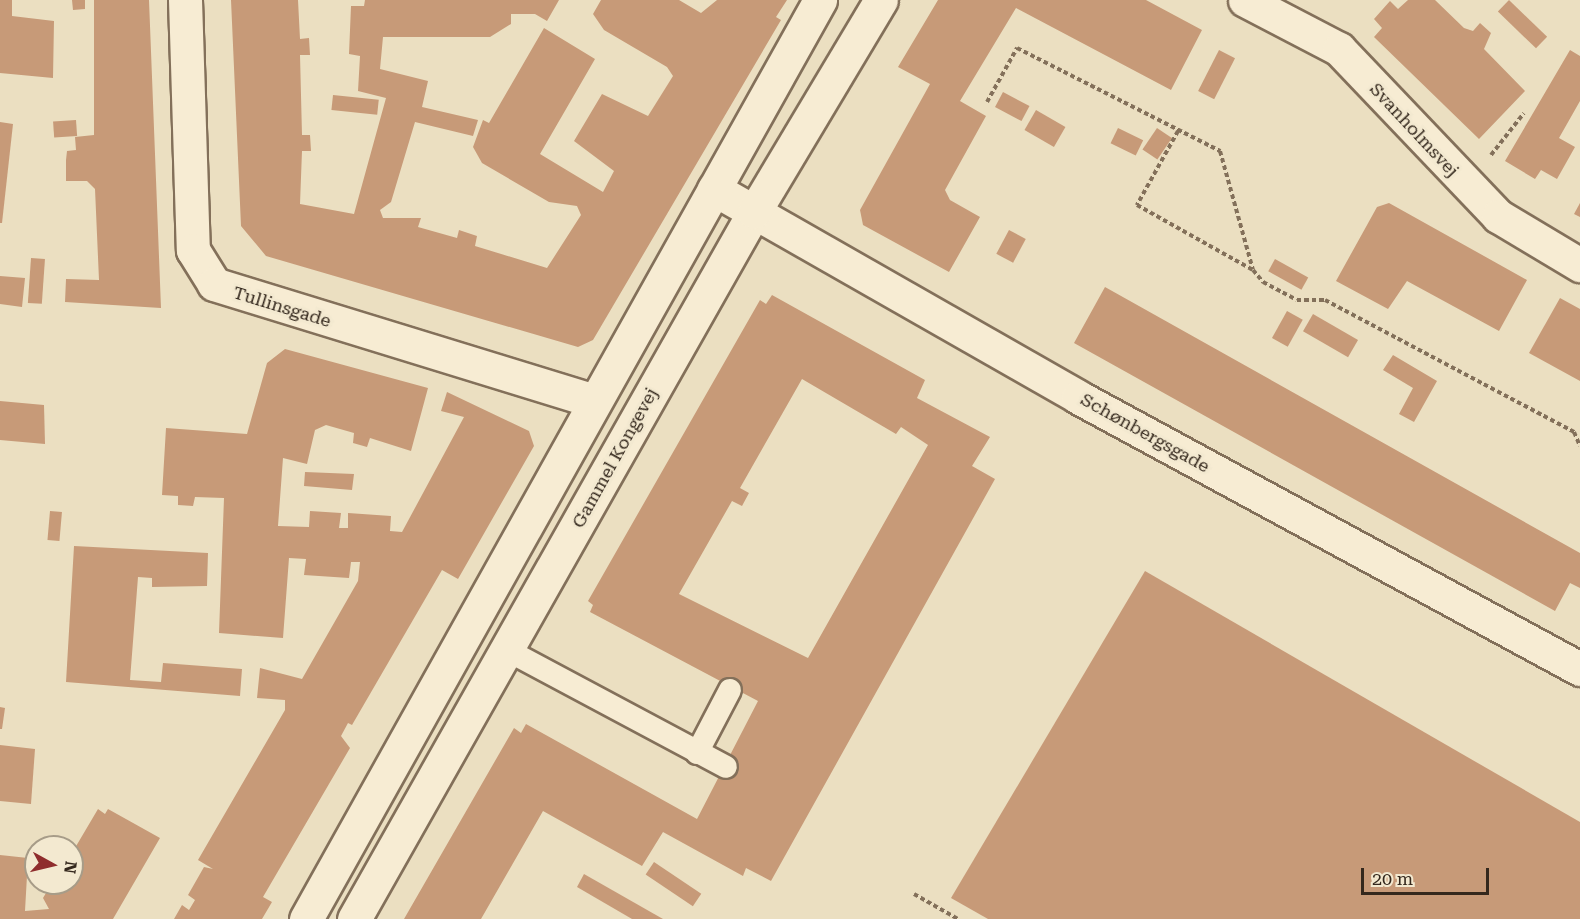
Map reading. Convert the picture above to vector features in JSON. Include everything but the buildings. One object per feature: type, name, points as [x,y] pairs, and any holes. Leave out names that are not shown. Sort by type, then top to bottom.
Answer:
[{"type":"street","name":"Tullinsgade","points":[[185,0],[193,250],[205,274],[227,291],[594,401]]},
{"type":"street","points":[[306,919],[820,0]]},
{"type":"street","name":"Gammel Kongevej","points":[[354,919],[754,212],[881,0]]},
{"type":"street","name":"Svanholmsvej","points":[[1245,0],[1339,49],[1462,183],[1498,216],[1580,265]]},
{"type":"street","name":"Schønbergsgade","points":[[714,189],[1088,402],[1580,669]]},
{"type":"lane","points":[[507,650],[726,767]]},
{"type":"lane","points":[[697,753],[730,690]]},
{"type":"path","points":[[987,102],[1017,48],[1220,151],[1253,270]]},
{"type":"path","points":[[1462,183],[1524,113]]},
{"type":"path","points":[[1178,131],[1137,206],[1253,270],[1263,282],[1297,300],[1326,300],[1518,401],[1574,432],[1580,446]]},
{"type":"path","points":[[914,894],[958,919]]}]
